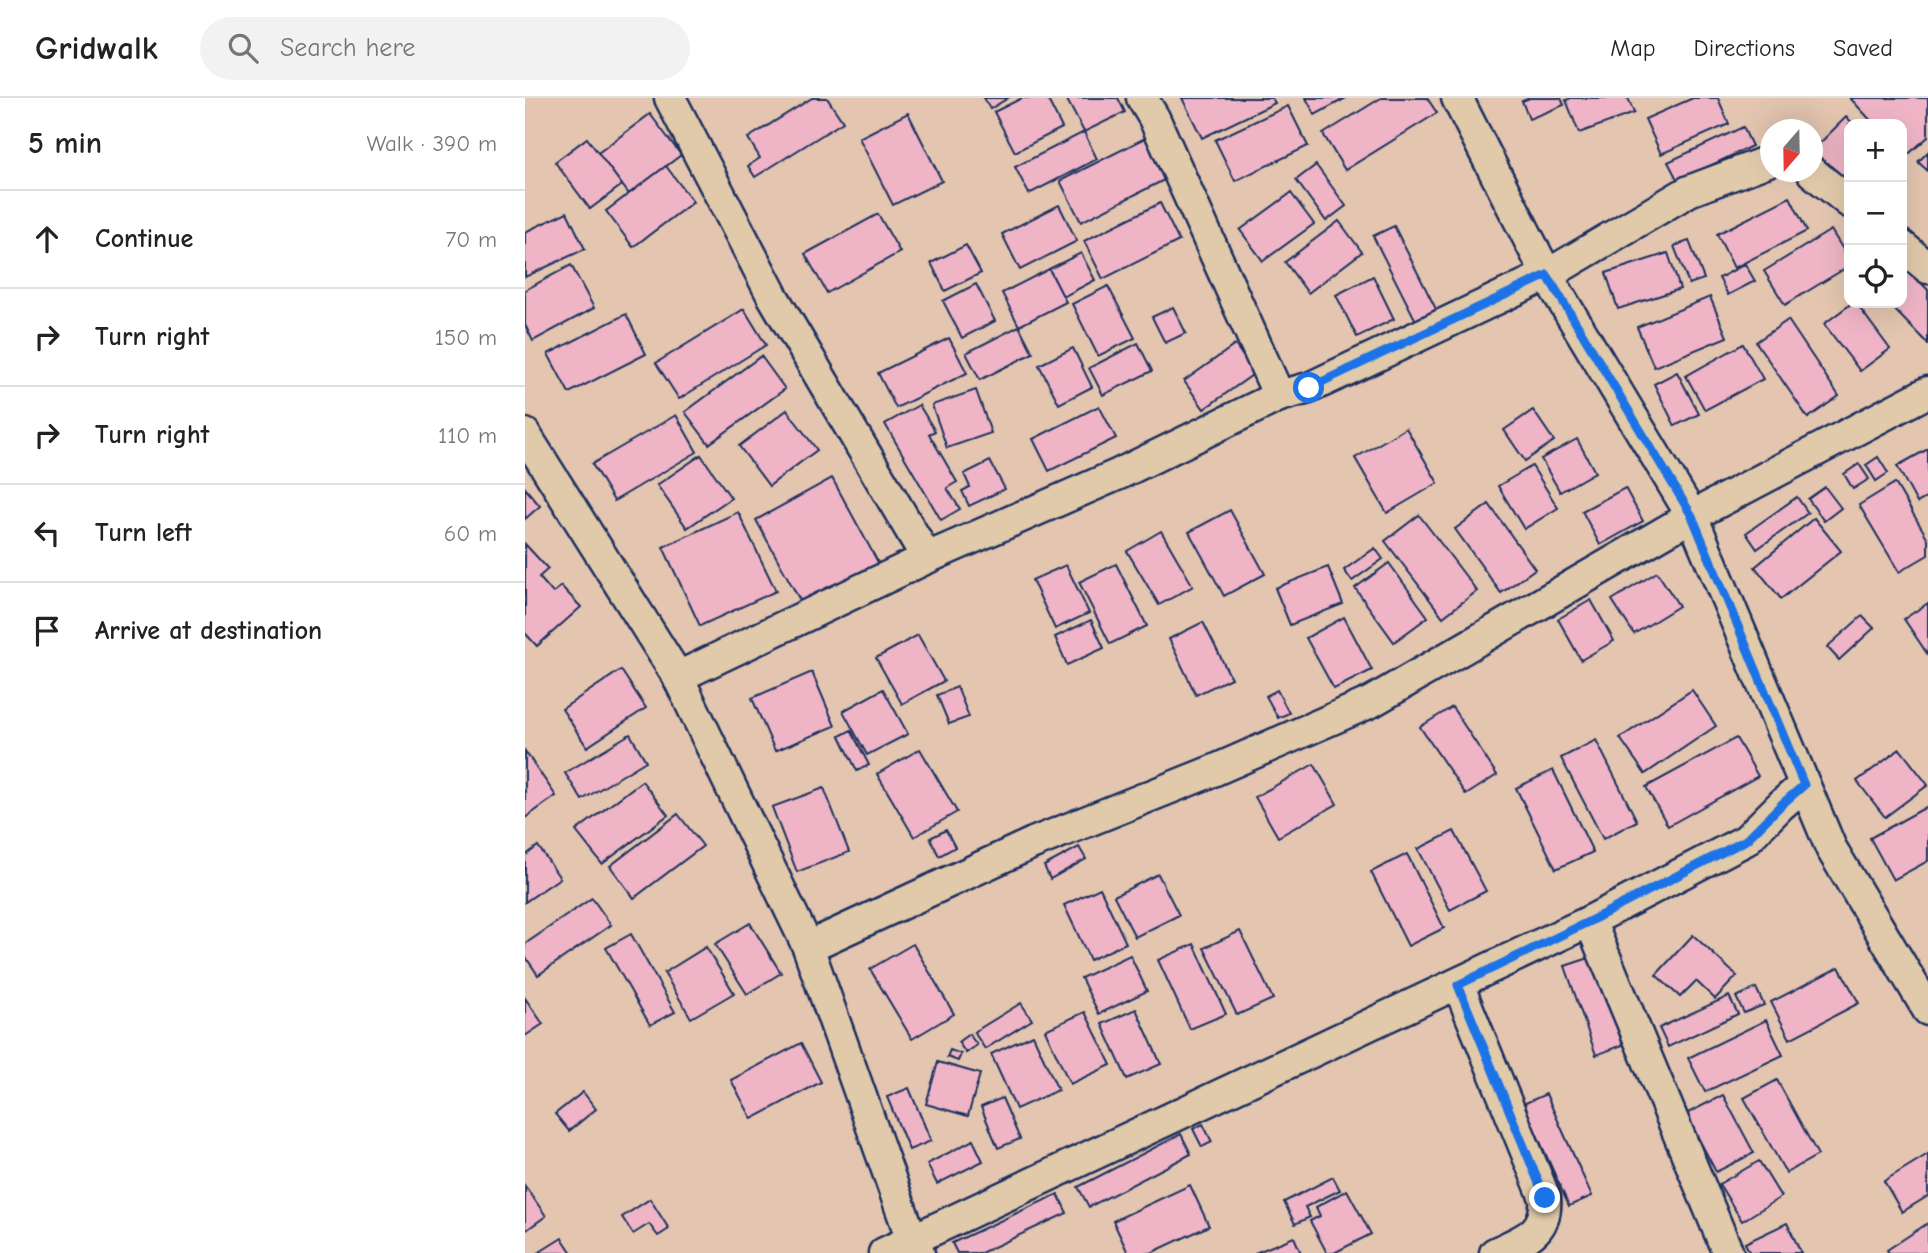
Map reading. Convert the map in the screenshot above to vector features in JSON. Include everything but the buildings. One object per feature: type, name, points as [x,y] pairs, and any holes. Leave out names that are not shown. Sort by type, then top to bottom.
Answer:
[{"type":"street","points":[[670,98],[772,295],[927,558]]},
{"type":"street","points":[[1142,98],[1154,118],[1279,396]]},
{"type":"street","points":[[1457,98],[1547,275],[1692,516],[1831,848],[1928,1010]]},
{"type":"street","points":[[678,677],[927,558],[1119,474],[1279,396],[1309,388],[1547,275],[1689,191],[1760,164]]},
{"type":"street","points":[[1823,181],[1844,198]]},
{"type":"street","points":[[1907,250],[1928,268]]},
{"type":"street","points":[[809,947],[1033,843],[1215,770],[1371,702],[1692,516],[1928,392]]},
{"type":"street","points":[[525,434],[678,677],[809,947],[915,1246]]},
{"type":"street","points":[[884,1253],[915,1246],[1590,921],[1746,840],[1804,785]]},
{"type":"street","points":[[1590,921],[1728,1253]]},
{"type":"street","points":[[1458,985],[1545,1198],[1546,1213],[1539,1228],[1495,1253]]},
{"type":"route","points":[[1309,388],[1547,275],[1692,516],[1804,785],[1746,840],[1590,921],[1458,985],[1545,1198]]}]
